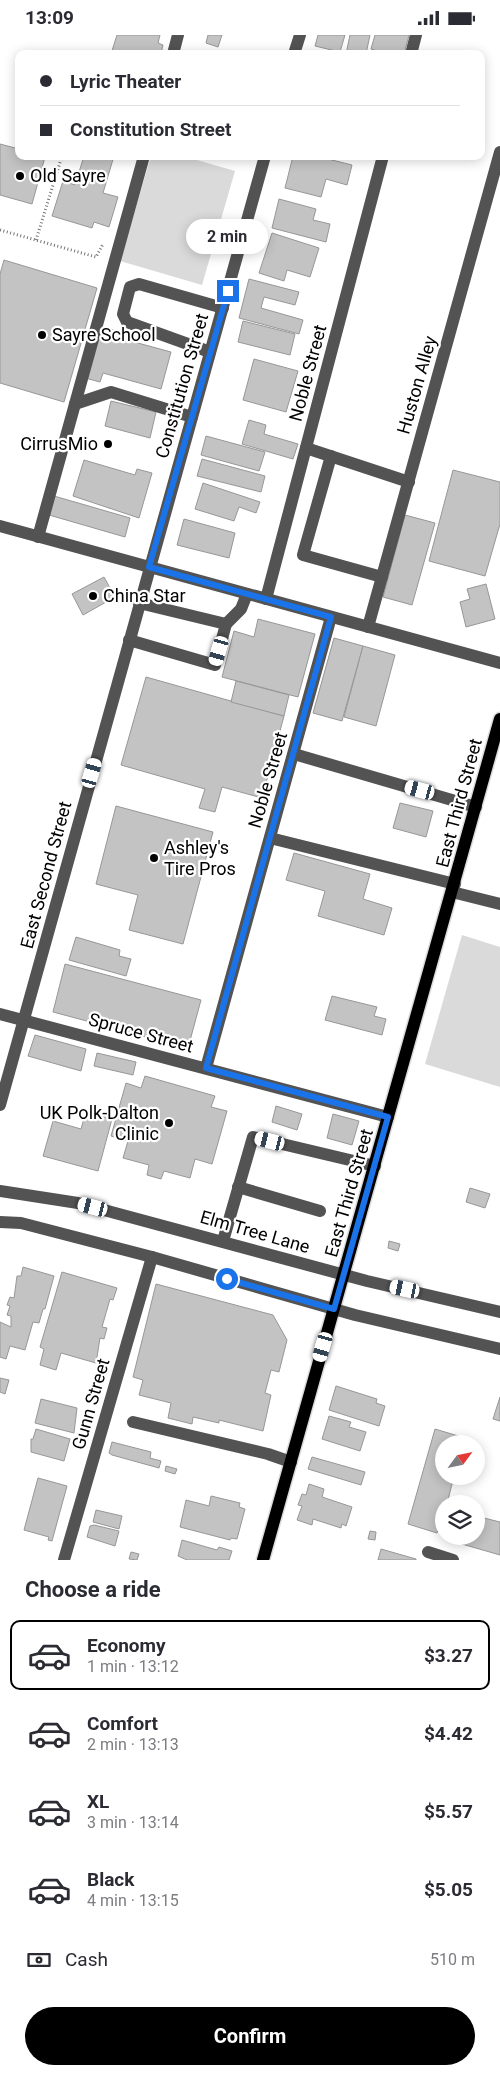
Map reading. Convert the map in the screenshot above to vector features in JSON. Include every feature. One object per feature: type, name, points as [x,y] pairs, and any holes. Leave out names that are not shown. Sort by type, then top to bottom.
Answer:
[{"type":"main road","name":"East Third Street","points":[[264,1560],[476,807],[495,754],[500,719]]},
{"type":"street","points":[[173,50],[178,35]]},
{"type":"street","points":[[295,50],[300,35]]},
{"type":"street","points":[[412,50],[416,35]]},
{"type":"street","name":"Huston Alley","points":[[368,627],[500,152]]},
{"type":"street","points":[[38,537],[143,160]]},
{"type":"street","name":"Constitution Street","points":[[149,567],[265,160]]},
{"type":"street","name":"Noble Street","points":[[266,599],[383,160]]},
{"type":"street","points":[[210,352],[127,323],[123,314],[130,287],[139,284],[223,308]]},
{"type":"street","points":[[75,404],[111,393],[192,417]]},
{"type":"street","points":[[306,448],[408,481]]},
{"type":"street","points":[[331,456],[302,555],[382,577]]},
{"type":"street","points":[[0,527],[500,663]]},
{"type":"street","name":"East Second Street","points":[[0,1105],[149,567]]},
{"type":"street","points":[[129,640],[215,665],[226,624],[241,609],[247,594]]},
{"type":"street","points":[[139,603],[226,624]]},
{"type":"street","name":"Noble Street","points":[[206,1068],[331,617]]},
{"type":"street","points":[[294,754],[476,807]]},
{"type":"street","points":[[270,839],[454,888],[500,903]]},
{"type":"street","name":"Spruce Street","points":[[0,1014],[388,1117]]},
{"type":"street","points":[[223,1241],[253,1137],[375,1166]]},
{"type":"street","points":[[238,1187],[320,1211]]},
{"type":"street","name":"Elm Tree Lane","points":[[0,1191],[78,1203],[344,1274],[500,1312]]},
{"type":"street","points":[[0,1222],[21,1223],[152,1257],[334,1309],[500,1349]]},
{"type":"street","name":"Gunn Street","points":[[64,1560],[152,1257]]},
{"type":"street","points":[[132,1422],[268,1454],[291,1462]]},
{"type":"street","points":[[428,1552],[453,1560]]},
{"type":"path","points":[[36,240],[61,160]]},
{"type":"path","points":[[0,230],[96,257],[100,246],[108,241]]},
{"type":"shaded area","points":[[150,160],[197,160],[235,171],[202,285],[120,261]]},
{"type":"shaded area","points":[[462,935],[500,947],[500,1087],[425,1064]]},
{"type":"building","points":[[117,35],[160,35],[158,43],[163,45],[162,50],[112,50]]},
{"type":"building","points":[[208,35],[222,35],[218,47],[206,43]]},
{"type":"building","points":[[318,35],[345,35],[341,50],[315,46]]},
{"type":"building","points":[[350,35],[370,35],[367,50],[347,50]]},
{"type":"building","points":[[375,35],[409,35],[405,50],[371,49]]},
{"type":"building","name":"Old Sayre","points":[[0,144],[15,148],[15,160],[44,160],[32,204],[0,195]]},
{"type":"building","points":[[83,160],[113,160],[103,193],[118,197],[109,227],[94,222],[92,228],[52,216],[63,181],[75,185]]},
{"type":"building","points":[[292,160],[332,160],[352,165],[347,185],[326,179],[321,197],[285,188]]},
{"type":"building","points":[[279,199],[316,209],[313,220],[330,224],[326,242],[272,228]]},
{"type":"building","points":[[272,233],[319,248],[310,277],[287,270],[284,281],[259,273]]},
{"type":"building","name":"Sayre School","points":[[4,260],[97,288],[64,402],[0,383],[0,274]]},
{"type":"building","points":[[249,279],[299,292],[295,305],[264,297],[261,308],[303,320],[299,334],[239,318]]},
{"type":"building","points":[[243,321],[295,334],[290,355],[238,342]]},
{"type":"building","points":[[99,326],[114,330],[112,336],[171,352],[161,389],[103,373],[100,382],[85,378]]},
{"type":"building","points":[[254,359],[298,371],[286,412],[243,400]]},
{"type":"building","points":[[111,401],[156,412],[150,438],[105,426]]},
{"type":"building","points":[[249,420],[266,425],[264,434],[298,444],[293,459],[242,444]]},
{"type":"building","points":[[206,436],[265,452],[259,471],[201,455]]},
{"type":"building","points":[[202,459],[265,476],[261,492],[197,476]]},
{"type":"building","points":[[84,460],[135,475],[137,469],[152,473],[139,518],[73,496]]},
{"type":"building","points":[[453,470],[500,482],[500,524],[485,576],[429,561]]},
{"type":"building","points":[[203,483],[260,502],[256,513],[239,507],[234,521],[195,509]]},
{"type":"building","points":[[54,496],[130,518],[125,537],[49,515]]},
{"type":"building","points":[[405,515],[435,523],[412,605],[383,597]]},
{"type":"building","points":[[184,519],[235,533],[229,558],[177,545]]},
{"type":"building","name":"China Star","points":[[104,577],[115,597],[83,615],[72,594]]},
{"type":"building","points":[[486,584],[495,619],[466,627],[460,602],[470,599],[467,589]]},
{"type":"building","points":[[258,619],[315,634],[298,697],[222,677],[234,631],[254,637]]},
{"type":"building","points":[[334,638],[363,646],[342,721],[313,713]]},
{"type":"building","points":[[363,646],[395,655],[376,726],[344,717]]},
{"type":"building","points":[[146,677],[284,716],[262,798],[222,787],[215,812],[199,808],[205,789],[121,765]]},
{"type":"building","points":[[236,681],[289,695],[284,716],[231,702]]},
{"type":"building","points":[[400,803],[433,811],[426,837],[393,828]]},
{"type":"building","name":"Ashley's Tire Pros","points":[[116,806],[213,832],[183,944],[129,930],[138,895],[96,884]]},
{"type":"building","points":[[294,853],[370,874],[363,899],[392,908],[384,935],[318,916],[325,891],[286,880]]},
{"type":"building","points":[[76,937],[120,950],[119,956],[131,959],[126,976],[69,960]]},
{"type":"building","points":[[65,964],[201,1000],[188,1048],[53,1012]]},
{"type":"building","points":[[332,996],[377,1007],[374,1016],[386,1019],[382,1035],[325,1020]]},
{"type":"building","points":[[35,1035],[86,1049],[81,1071],[28,1056]]},
{"type":"building","points":[[97,1053],[136,1062],[133,1075],[94,1066]]},
{"type":"building","name":"UK Polk-Dalton Clinic","points":[[145,1076],[215,1096],[211,1107],[227,1111],[212,1164],[195,1159],[190,1178],[164,1171],[161,1179],[147,1175],[149,1165],[123,1158],[128,1141],[111,1136],[126,1083],[141,1088]]},
{"type":"building","points":[[276,1106],[302,1114],[297,1130],[272,1122]]},
{"type":"building","points":[[86,1111],[112,1119],[98,1171],[43,1156],[53,1121],[81,1129]]},
{"type":"building","points":[[333,1114],[359,1121],[352,1145],[327,1138]]},
{"type":"building","points":[[470,1188],[490,1194],[485,1208],[466,1202]]},
{"type":"building","points":[[389,1241],[400,1244],[398,1251],[388,1248]]},
{"type":"building","points":[[23,1267],[54,1276],[45,1309],[43,1309],[39,1323],[33,1322],[25,1350],[10,1346],[6,1359],[0,1357],[0,1322],[11,1327],[11,1316],[7,1315],[10,1306],[7,1305],[10,1297],[14,1298],[17,1276],[21,1276]]},
{"type":"building","points":[[62,1272],[117,1288],[113,1300],[110,1299],[102,1327],[107,1328],[104,1339],[100,1338],[96,1363],[61,1353],[56,1370],[40,1365],[44,1349],[40,1347]]},
{"type":"building","points":[[156,1284],[273,1315],[287,1340],[279,1372],[271,1370],[265,1393],[271,1395],[263,1431],[219,1420],[219,1423],[193,1417],[192,1424],[168,1418],[171,1403],[139,1395],[143,1380],[133,1377]]},
{"type":"building","points":[[0,1378],[9,1380],[5,1394],[0,1392]]},
{"type":"building","points":[[336,1386],[377,1399],[376,1403],[385,1406],[379,1426],[329,1410]]},
{"type":"building","points":[[500,1397],[500,1421],[493,1419]]},
{"type":"building","points":[[41,1399],[77,1408],[74,1433],[35,1423]]},
{"type":"building","points":[[329,1416],[351,1422],[349,1427],[366,1432],[360,1451],[322,1439]]},
{"type":"building","points":[[36,1429],[70,1439],[64,1461],[31,1452],[31,1439],[33,1439]]},
{"type":"building","points":[[435,1429],[455,1435],[435,1435],[435,1485],[452,1485],[449,1495],[435,1495],[435,1532],[408,1524]]},
{"type":"building","points":[[112,1442],[151,1452],[150,1458],[161,1461],[159,1468],[112,1455],[109,1453]]},
{"type":"building","points":[[312,1457],[365,1472],[361,1485],[308,1469]]},
{"type":"building","points":[[166,1466],[177,1469],[175,1474],[165,1471]]},
{"type":"building","points":[[38,1478],[67,1486],[52,1541],[48,1540],[49,1537],[24,1530]]},
{"type":"building","points":[[309,1484],[324,1489],[322,1497],[352,1507],[346,1526],[342,1524],[341,1528],[313,1519],[312,1525],[297,1520],[302,1506],[298,1505],[302,1494],[306,1495]]},
{"type":"building","points":[[211,1496],[240,1503],[239,1507],[245,1509],[237,1539],[231,1538],[230,1540],[180,1527],[186,1500],[209,1506]]},
{"type":"building","points":[[96,1510],[122,1516],[119,1529],[93,1522]]},
{"type":"building","points":[[485,1518],[500,1522],[500,1555],[465,1545],[485,1545]]},
{"type":"building","points":[[94,1525],[119,1531],[115,1546],[87,1537],[90,1526]]},
{"type":"building","points":[[370,1531],[376,1532],[375,1540],[368,1539]]},
{"type":"building","points":[[182,1540],[217,1550],[219,1547],[232,1551],[229,1560],[187,1560],[178,1556]]},
{"type":"building","points":[[381,1549],[416,1559],[416,1560],[378,1560]]},
{"type":"building","points":[[131,1552],[139,1554],[137,1560],[129,1559]]},
{"type":"place","name":"Old Sayre","points":[[20,176]]},
{"type":"place","name":"Sayre School","points":[[42,335]]},
{"type":"place","name":"CirrusMio","points":[[108,444]]},
{"type":"place","name":"China Star","points":[[93,596]]},
{"type":"place","name":"Ashley's Tire Pros","points":[[154,858]]},
{"type":"place","name":"UK Polk-Dalton Clinic","points":[[169,1123]]},
{"type":"route","points":[[227,1279],[334,1309],[388,1117],[206,1068],[331,617],[149,567],[228,291]]}]
